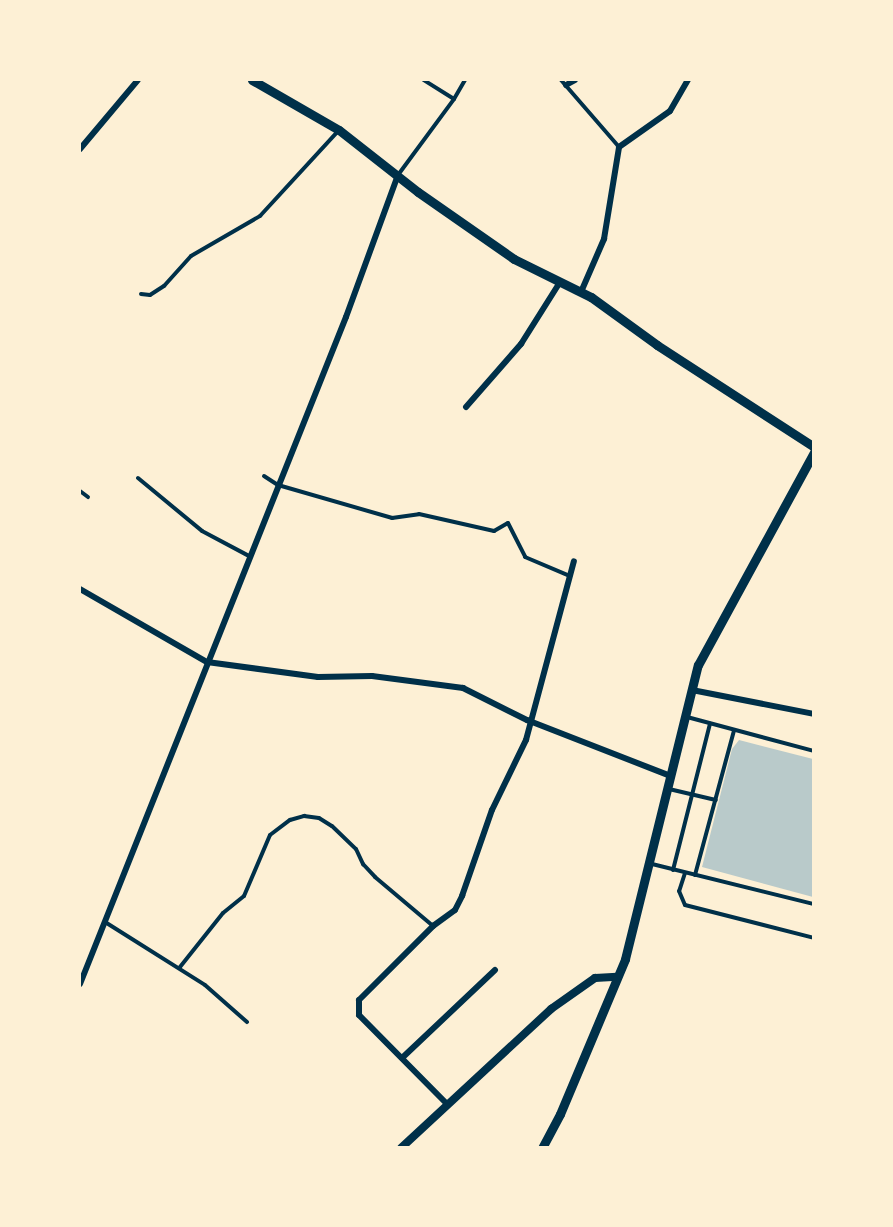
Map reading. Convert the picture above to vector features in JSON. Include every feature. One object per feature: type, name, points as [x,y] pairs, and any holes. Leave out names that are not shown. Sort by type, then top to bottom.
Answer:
[{"type":"main road","points":[[252,80],[339,130],[514,259],[581,292],[813,447]]},
{"type":"main road","points":[[542,1148],[560,1114],[625,959],[668,775],[698,665],[813,452]]},
{"type":"street","points":[[80,149],[138,80]]},
{"type":"street","points":[[566,85],[575,80]]},
{"type":"street","points":[[581,292],[604,239],[619,147],[670,111],[688,80]]},
{"type":"street","points":[[80,984],[346,317],[398,175]]},
{"type":"street","points":[[466,407],[521,344],[560,282]]},
{"type":"street","points":[[447,1104],[359,1015],[359,1000],[433,926],[455,910],[462,896],[492,810],[532,722],[574,561]]},
{"type":"street","points":[[80,589],[207,662],[318,677],[372,676],[463,688],[532,722],[668,775]]},
{"type":"street","points":[[692,690],[813,714]]},
{"type":"street","points":[[402,1058],[495,970]]},
{"type":"street","points":[[401,1148],[447,1104],[579,988],[595,978],[617,977]]},
{"type":"lane","points":[[424,80],[454,99]]},
{"type":"lane","points":[[398,175],[454,99],[465,80]]},
{"type":"lane","points":[[561,80],[619,147]]},
{"type":"lane","points":[[141,294],[150,294],[164,286],[191,255],[260,216],[339,130]]},
{"type":"lane","points":[[264,476],[278,485],[392,518],[420,514],[494,531],[508,523],[525,557],[570,576]]},
{"type":"lane","points":[[138,478],[202,531],[249,556]]},
{"type":"lane","points":[[80,491],[88,496]]},
{"type":"lane","points":[[684,717],[813,751]]},
{"type":"lane","points":[[673,870],[710,724]]},
{"type":"lane","points":[[695,875],[734,730]]},
{"type":"lane","points":[[665,788],[716,800]]},
{"type":"lane","points":[[180,968],[223,913],[244,896],[270,835],[291,820],[304,816],[319,818],[332,826],[356,849],[363,864],[375,877],[433,926]]},
{"type":"lane","points":[[648,863],[813,904]]},
{"type":"lane","points":[[685,872],[679,891],[685,905],[813,938]]},
{"type":"lane","points":[[105,922],[180,968],[247,1022]]},
{"type":"shaded area","points":[[739,740],[813,759],[813,897],[702,867],[732,749]]}]
